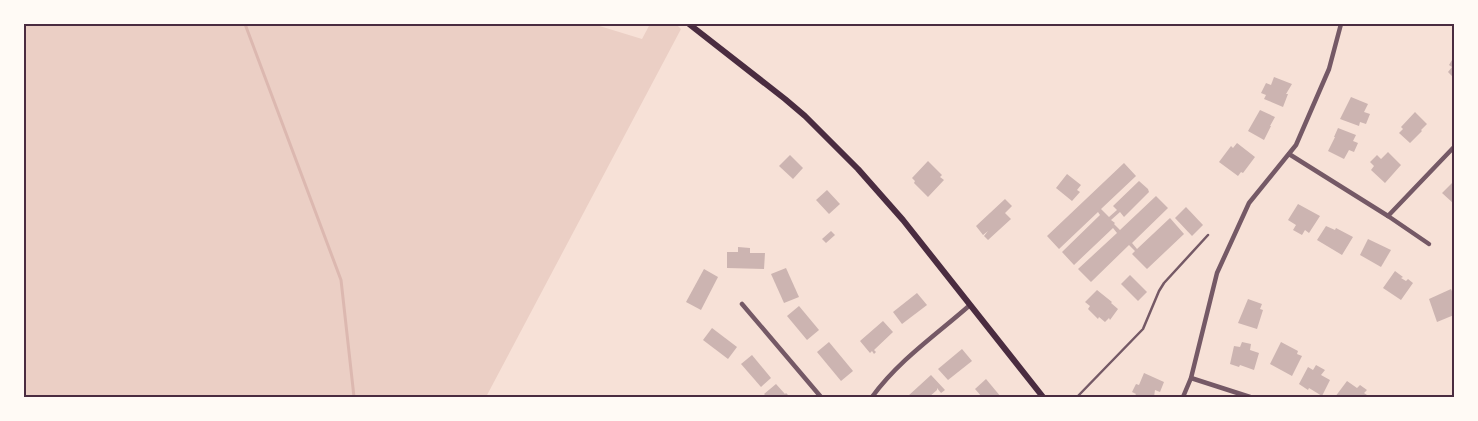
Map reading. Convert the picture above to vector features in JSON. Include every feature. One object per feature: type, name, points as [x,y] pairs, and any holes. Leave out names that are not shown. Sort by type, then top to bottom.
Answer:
[{"type":"main road","points":[[689,24],[805,116],[858,169],[903,220],[1043,397]]},
{"type":"street","points":[[1183,397],[1192,378],[1217,273],[1249,203],[1296,145],[1329,69],[1341,24]]},
{"type":"street","points":[[1388,216],[1454,148]]},
{"type":"street","points":[[1289,154],[1429,244]]},
{"type":"street","points":[[742,304],[821,397]]},
{"type":"street","points":[[872,397],[901,363],[970,305]]},
{"type":"street","points":[[1192,378],[1250,397]]},
{"type":"lane","points":[[1077,397],[1143,329],[1159,291],[1171,275],[1208,235]]},
{"type":"shaded area","points":[[24,24],[593,24],[642,39],[650,24],[676,24],[681,29],[486,397],[24,397]]},
{"type":"building","points":[[1454,60],[1454,78],[1448,72],[1452,67],[1449,65]]},
{"type":"building","points":[[1274,77],[1292,84],[1286,94],[1288,94],[1283,107],[1264,99],[1266,95],[1261,93],[1266,83],[1271,85]]},
{"type":"building","points":[[1351,97],[1368,104],[1364,112],[1370,114],[1366,124],[1360,122],[1359,126],[1340,119]]},
{"type":"building","points":[[1260,110],[1275,117],[1264,140],[1248,131]]},
{"type":"building","points":[[1415,112],[1427,124],[1410,143],[1399,133],[1403,129],[1401,127]]},
{"type":"building","points":[[1338,128],[1356,135],[1353,141],[1358,143],[1354,152],[1349,150],[1344,159],[1328,151]]},
{"type":"building","points":[[1237,143],[1255,157],[1243,173],[1241,172],[1238,176],[1219,162],[1231,146],[1233,148]]},
{"type":"building","points":[[1388,152],[1401,165],[1385,183],[1371,170],[1374,166],[1370,162],[1377,155],[1381,159]]},
{"type":"building","points":[[790,155],[803,168],[793,179],[779,166]]},
{"type":"building","points":[[928,161],[942,175],[940,177],[944,180],[928,197],[914,183],[915,181],[912,178]]},
{"type":"building","points":[[1124,163],[1136,176],[1101,209],[1109,217],[1117,210],[1113,206],[1139,181],[1149,192],[1124,217],[1120,212],[1111,220],[1114,224],[1120,230],[1156,196],[1168,208],[1132,243],[1137,249],[1170,218],[1184,234],[1147,269],[1132,254],[1135,251],[1129,245],[1091,282],[1078,269],[1117,233],[1113,228],[1074,265],[1062,252],[1100,215],[1098,212],[1059,249],[1047,236]]},
{"type":"building","points":[[1067,174],[1081,185],[1077,190],[1080,192],[1072,201],[1056,188]]},
{"type":"building","points":[[1454,181],[1454,207],[1453,203],[1442,193]]},
{"type":"building","points":[[827,190],[840,204],[829,214],[816,200]]},
{"type":"building","points":[[1005,199],[1012,206],[1005,213],[1011,219],[988,240],[984,236],[988,231],[983,235],[976,226]]},
{"type":"building","points":[[1298,204],[1320,216],[1309,233],[1305,230],[1302,235],[1293,230],[1296,225],[1288,220]]},
{"type":"building","points":[[1186,207],[1203,225],[1192,236],[1175,218]]},
{"type":"building","points":[[1326,226],[1335,230],[1336,228],[1353,237],[1342,255],[1317,240]]},
{"type":"building","points":[[831,231],[835,235],[826,243],[822,239]]},
{"type":"building","points":[[1368,239],[1391,250],[1381,267],[1360,255]]},
{"type":"building","points":[[738,247],[750,248],[750,253],[765,253],[764,269],[727,268],[727,252],[738,252]]},
{"type":"building","points":[[786,268],[799,297],[784,303],[771,274]]},
{"type":"building","points":[[704,269],[718,277],[701,310],[686,302]]},
{"type":"building","points":[[1395,271],[1403,277],[1401,278],[1406,281],[1408,279],[1413,283],[1401,300],[1383,288]]},
{"type":"building","points":[[1130,275],[1147,292],[1138,301],[1121,284]]},
{"type":"building","points":[[1451,289],[1454,296],[1454,315],[1437,322],[1429,299]]},
{"type":"building","points":[[1097,290],[1118,309],[1110,320],[1109,318],[1105,322],[1099,317],[1098,319],[1088,309],[1090,306],[1085,302]]},
{"type":"building","points":[[917,293],[927,305],[902,324],[893,312]]},
{"type":"building","points":[[1248,299],[1262,304],[1260,309],[1263,310],[1257,329],[1238,323]]},
{"type":"building","points":[[799,306],[819,330],[807,340],[787,316]]},
{"type":"building","points":[[883,321],[893,332],[874,350],[876,352],[874,354],[872,351],[870,353],[860,341]]},
{"type":"building","points":[[712,328],[737,347],[728,359],[703,340]]},
{"type":"building","points":[[829,342],[853,371],[841,381],[817,352]]},
{"type":"building","points":[[1242,342],[1251,344],[1250,350],[1259,353],[1254,370],[1230,364],[1234,346],[1240,347]]},
{"type":"building","points":[[1281,342],[1298,351],[1297,354],[1302,356],[1292,376],[1270,364]]},
{"type":"building","points":[[962,349],[972,361],[948,380],[938,369]]},
{"type":"building","points":[[752,355],[771,378],[761,387],[741,364]]},
{"type":"building","points":[[1316,365],[1325,370],[1321,375],[1330,380],[1322,396],[1299,384],[1308,367],[1313,370]]},
{"type":"building","points":[[1144,373],[1164,382],[1160,392],[1155,390],[1154,397],[1134,397],[1136,394],[1132,392],[1136,384],[1139,385]]},
{"type":"building","points":[[931,375],[945,390],[941,393],[937,388],[929,397],[908,396]]},
{"type":"building","points":[[986,379],[1001,397],[982,397],[975,389]]},
{"type":"building","points":[[1347,381],[1357,388],[1360,385],[1367,390],[1364,393],[1370,397],[1335,397]]},
{"type":"building","points":[[776,384],[790,397],[767,397],[764,394]]},
{"type":"waterway","points":[[245,24],[341,280],[354,397]]}]
